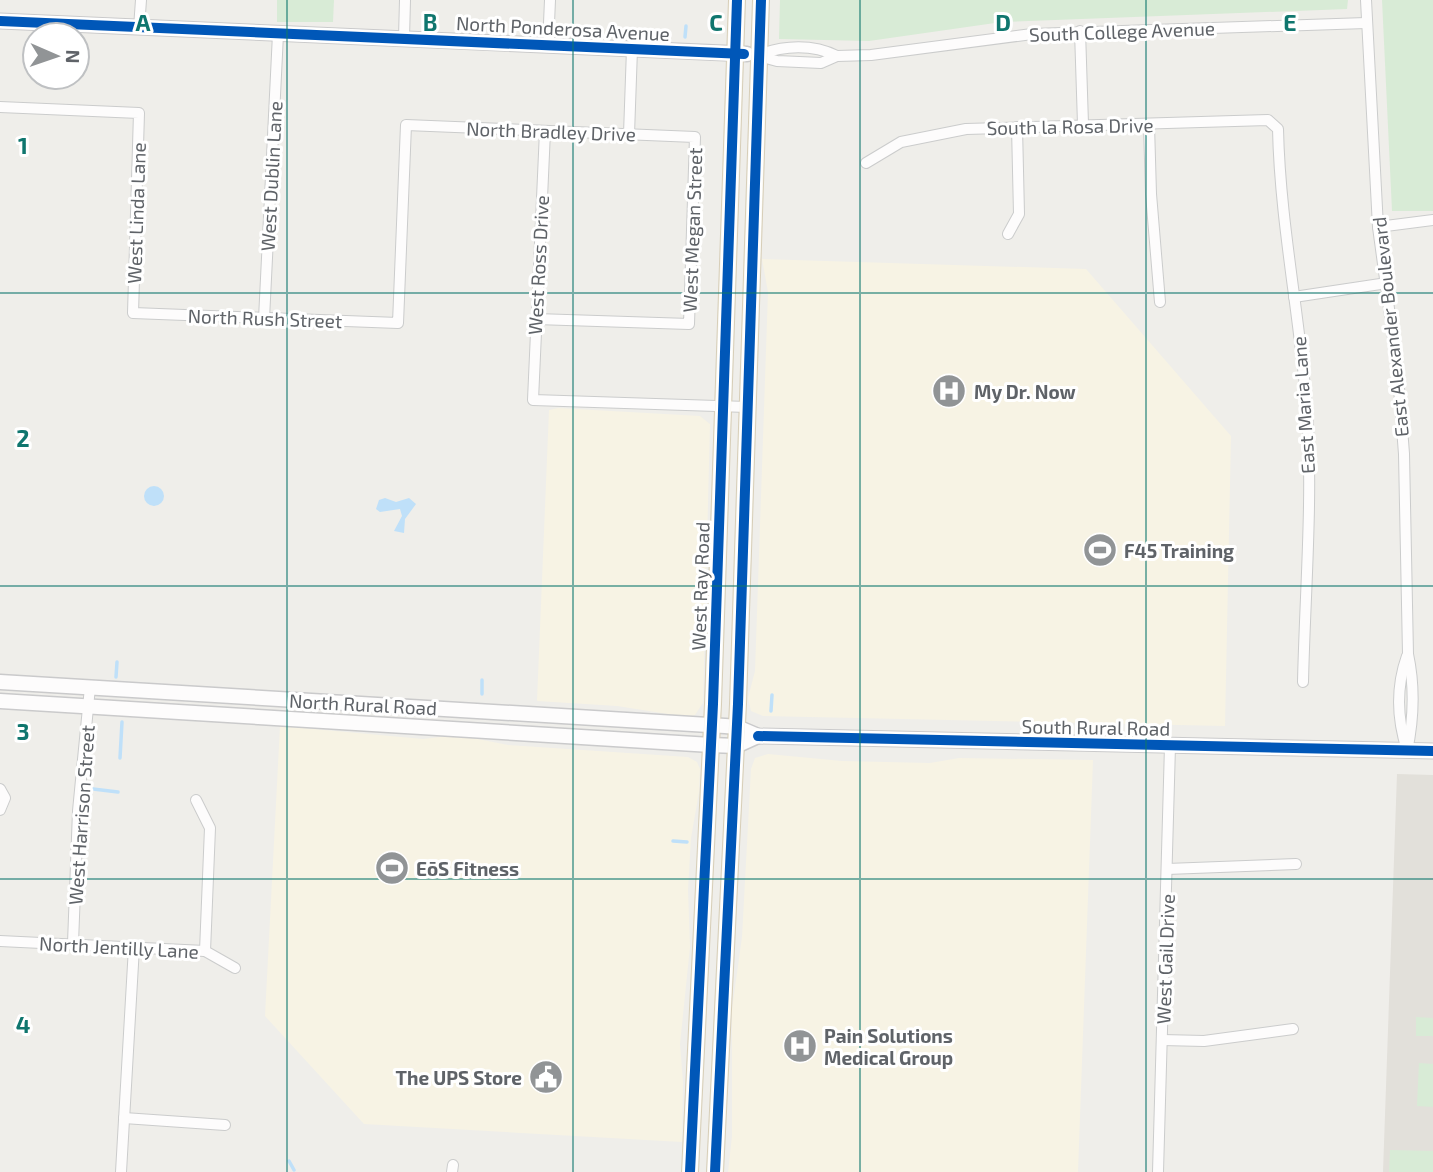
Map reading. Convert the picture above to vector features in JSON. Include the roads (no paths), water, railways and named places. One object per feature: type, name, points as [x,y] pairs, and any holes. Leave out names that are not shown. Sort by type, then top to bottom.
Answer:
[{"type":"main road","name":"West Ray Road","points":[[715,1172],[724,745],[747,407],[747,54],[737,0]]},
{"type":"main road","name":"West Ray Road","points":[[690,1172],[695,1064],[725,726],[723,408],[747,54],[761,0]]},
{"type":"main road","name":"North Ponderosa Avenue","points":[[0,21],[747,54]]},
{"type":"main road","name":"North Rural Road","points":[[0,682],[725,726]]},
{"type":"main road","name":"North Rural Road","points":[[0,701],[724,745]]},
{"type":"main road","name":"South Rural Road","points":[[725,726],[758,737]]},
{"type":"main road","name":"South Rural Road","points":[[724,745],[758,737],[1433,751]]},
{"type":"main road","points":[[695,1064],[719,1066]]},
{"type":"street","points":[[139,28],[141,0]]},
{"type":"street","points":[[404,38],[405,0]]},
{"type":"street","points":[[548,46],[550,0]]},
{"type":"street","name":"East Alexander Boulevard","points":[[1366,0],[1378,227],[1387,283],[1404,454],[1408,654],[1413,680],[1412,726],[1407,751]]},
{"type":"street","name":"South College Avenue","points":[[747,54],[778,48],[822,49],[837,56],[893,52],[990,37],[1080,31],[1366,23]]},
{"type":"street","points":[[1080,31],[1083,124]]},
{"type":"street","name":"West Dublin Lane","points":[[264,319],[278,34]]},
{"type":"street","points":[[629,134],[632,49]]},
{"type":"street","name":"West Linda Lane","points":[[0,107],[139,113],[133,313]]},
{"type":"street","name":"South la Rosa Drive","points":[[866,163],[901,142],[966,129],[1268,120],[1278,129]]},
{"type":"street","name":"North Bradley Drive","points":[[398,323],[406,125],[695,136]]},
{"type":"street","points":[[1149,125],[1151,194],[1160,302]]},
{"type":"street","points":[[1008,234],[1019,214],[1017,127]]},
{"type":"street","name":"East Maria Lane","points":[[1278,129],[1279,175],[1307,411],[1308,491],[1303,682]]},
{"type":"street","name":"West Ross Drive","points":[[545,131],[533,400],[723,408]]},
{"type":"street","name":"West Megan Street","points":[[536,319],[689,324],[695,136]]},
{"type":"street","points":[[1378,227],[1433,220]]},
{"type":"street","points":[[1294,297],[1387,283]]},
{"type":"street","name":"North Rush Street","points":[[133,313],[398,323]]},
{"type":"street","points":[[723,408],[747,407]]},
{"type":"street","name":"West Harrison Street","points":[[73,943],[78,811],[90,687]]},
{"type":"street","name":"West Gail Drive","points":[[1158,1172],[1170,746]]},
{"type":"street","points":[[0,789],[5,798],[0,810]]},
{"type":"street","points":[[196,800],[210,828],[205,951]]},
{"type":"street","points":[[1167,869],[1296,864]]},
{"type":"street","name":"North Jentilly Lane","points":[[0,941],[205,951],[235,968]]},
{"type":"street","points":[[121,1172],[134,947]]},
{"type":"street","points":[[1162,1040],[1204,1041],[1293,1028]]},
{"type":"street","points":[[124,1118],[225,1125]]},
{"type":"water","points":[[154,486],[161,489],[164,496],[161,503],[154,506],[147,503],[144,496],[147,489]]},
{"type":"water","points":[[385,498],[396,502],[409,498],[416,504],[405,519],[404,533],[394,531],[402,516],[400,509],[380,512],[376,509],[379,500]]},
{"type":"waterway","points":[[685,37],[686,26]]},
{"type":"waterway","points":[[116,677],[117,662]]},
{"type":"waterway","points":[[482,680],[482,694]]},
{"type":"waterway","points":[[771,711],[772,695]]},
{"type":"waterway","points":[[120,758],[122,722]]},
{"type":"waterway","points":[[93,789],[118,792]]},
{"type":"waterway","points":[[673,841],[687,842]]},
{"type":"waterway","points":[[289,1161],[294,1170]]},
{"type":"place","name":"My Dr. Now","points":[[949,391]]},
{"type":"place","name":"F45 Training","points":[[1100,550]]},
{"type":"place","name":"EōS Fitness","points":[[392,868]]},
{"type":"place","name":"Pain Solutions Medical Group","points":[[800,1046]]},
{"type":"place","name":"The UPS Store","points":[[546,1077]]}]
